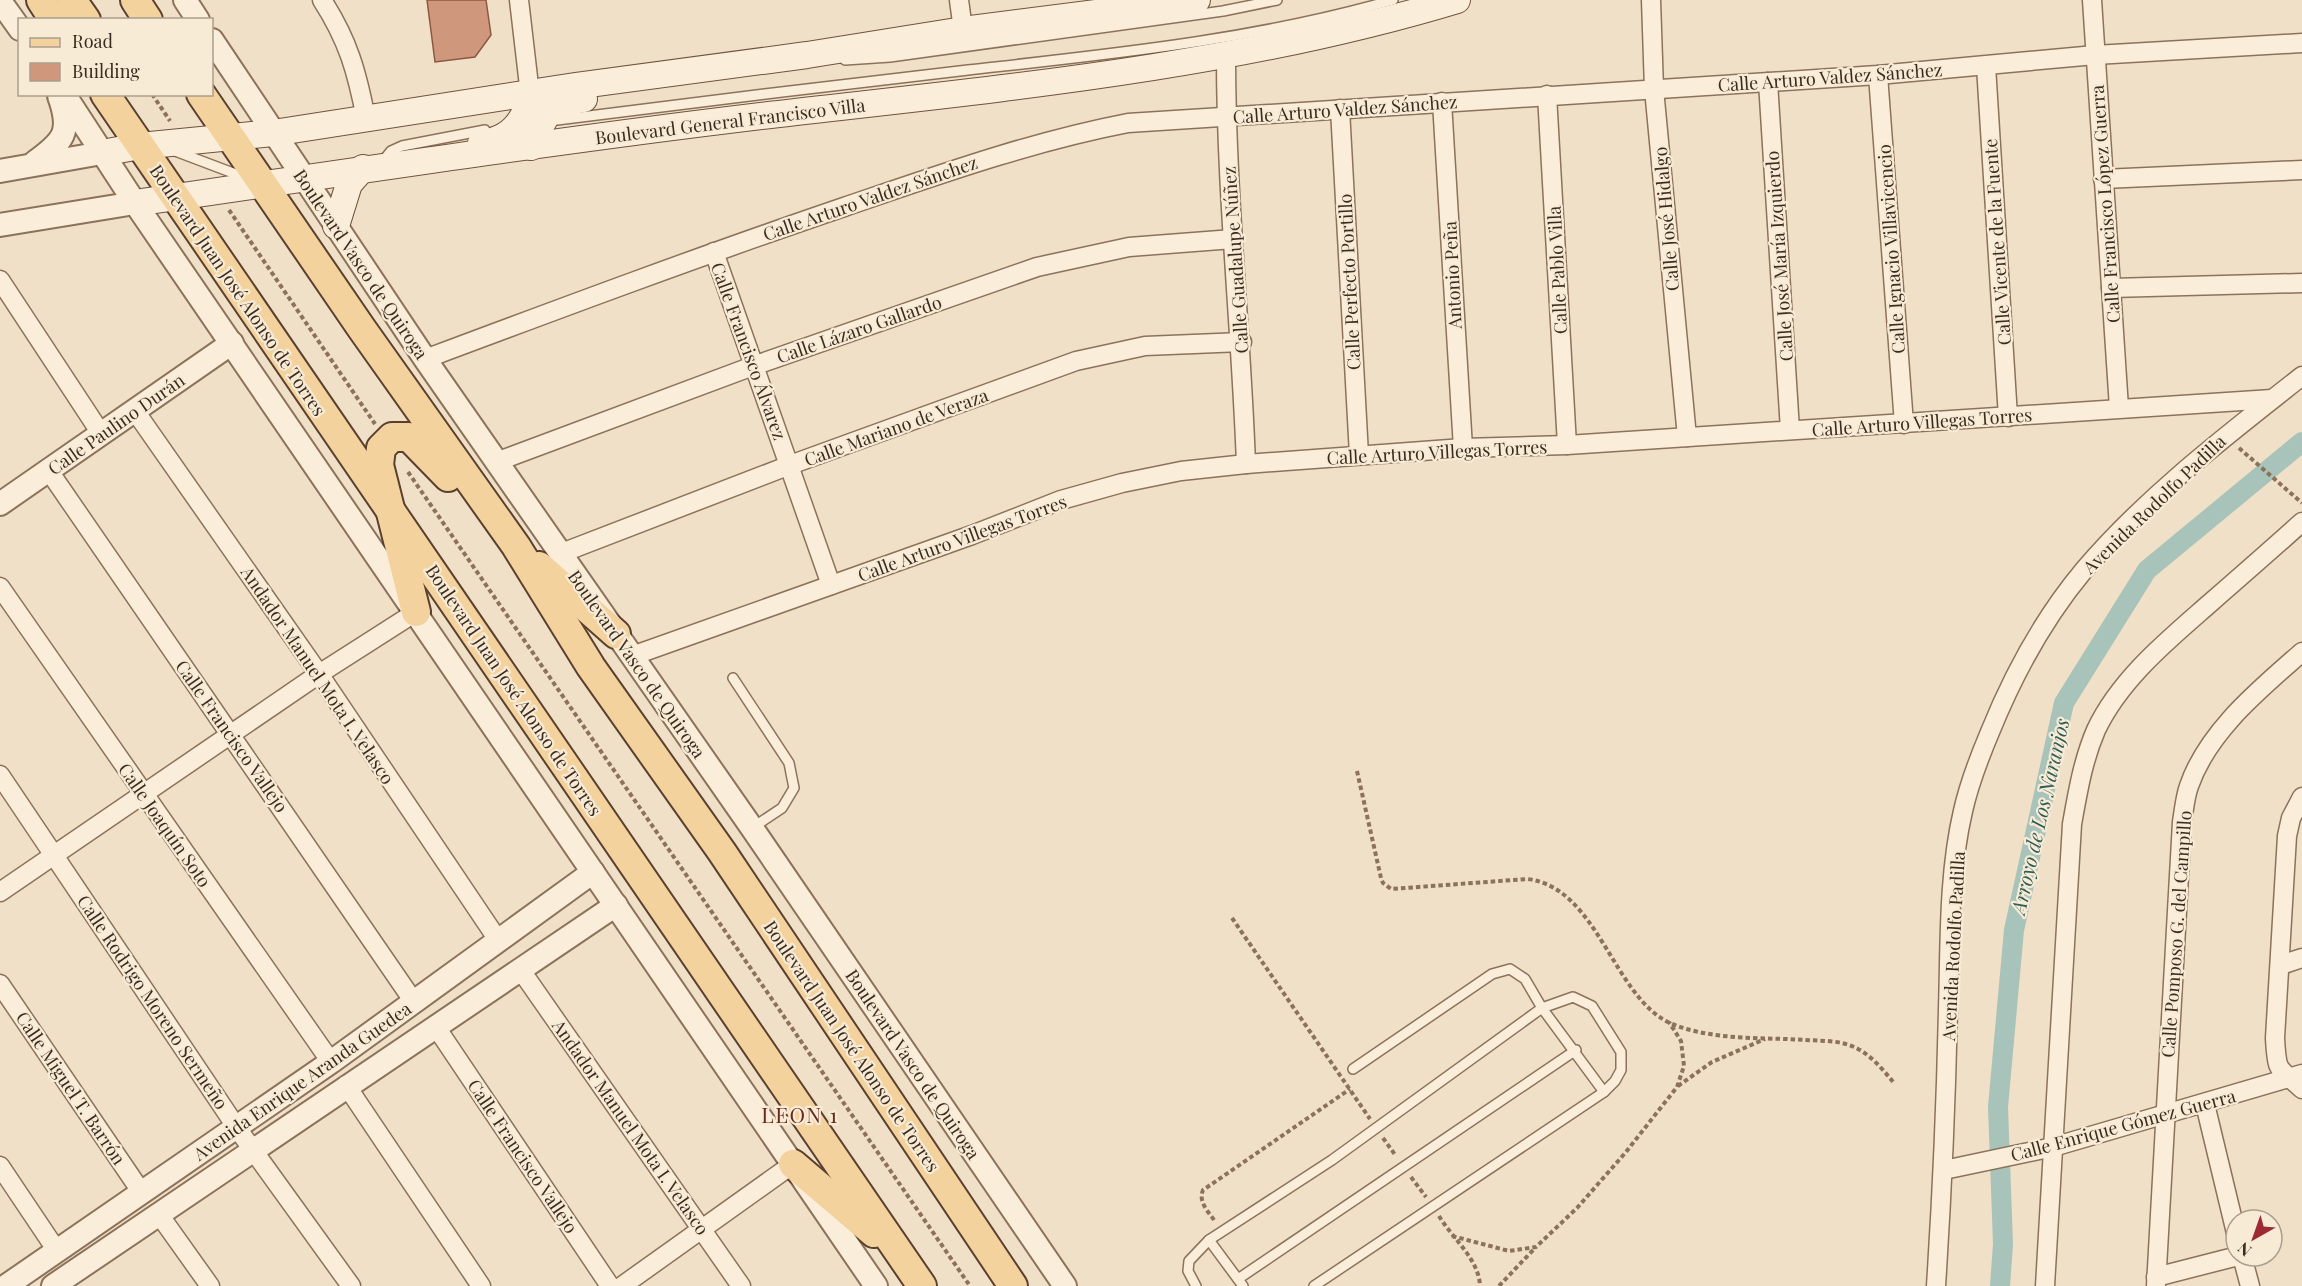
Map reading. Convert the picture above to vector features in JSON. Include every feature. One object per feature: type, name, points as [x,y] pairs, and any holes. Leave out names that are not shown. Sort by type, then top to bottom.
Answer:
[{"type":"main road","points":[[41,0],[53,18]]},
{"type":"main road","points":[[72,0],[85,18]]},
{"type":"main road","points":[[135,0],[147,18]]},
{"type":"main road","points":[[102,153],[147,137],[185,143],[273,133],[530,93],[807,56],[963,30],[1197,0]]},
{"type":"main road","name":"Boulevard General Francisco Villa","points":[[135,203],[370,168],[531,129],[633,132],[979,90],[1226,56],[1340,31],[1457,0]]},
{"type":"main road","points":[[531,129],[554,107],[564,102],[710,76],[737,65]]},
{"type":"main road","points":[[530,93],[528,110],[531,129]]},
{"type":"main road","name":"Boulevard Juan José Alonso de Torres","points":[[107,96],[147,137],[175,197],[267,334],[386,502],[922,1286]]},
{"type":"main road","name":"Boulevard Juan José Alonso de Torres","points":[[202,96],[362,329],[516,546],[591,667],[722,852],[1012,1286]]},
{"type":"main road","points":[[336,226],[349,184],[370,168]]},
{"type":"main road","points":[[416,612],[386,502],[379,465],[381,448],[386,440],[399,435],[409,437],[417,444],[481,513],[624,645]]},
{"type":"main road","points":[[793,1164],[903,1258]]},
{"type":"street","points":[[185,0],[197,18]]},
{"type":"street","points":[[322,0],[348,43],[356,67],[366,119]]},
{"type":"street","points":[[519,0],[530,93]]},
{"type":"street","points":[[959,0],[963,30]]},
{"type":"street","name":"Calle José Hidalgo","points":[[1651,0],[1654,89],[1687,437]]},
{"type":"street","name":"Calle Francisco López Guerra","points":[[2092,0],[2119,408]]},
{"type":"street","points":[[0,1],[18,26]]},
{"type":"street","name":"Boulevard Vasco de Quiroga","points":[[213,42],[425,360],[752,828],[1065,1286]]},
{"type":"street","name":"Calle Arturo Valdez Sánchez","points":[[425,360],[714,252],[1032,144],[1128,123],[1878,75],[2095,56],[2302,43]]},
{"type":"street","name":"Calle Guadalupe Núñez","points":[[1226,56],[1226,117],[1242,342],[1246,464]]},
{"type":"street","name":"Calle Vicente de la Fuente","points":[[1986,66],[2008,417]]},
{"type":"street","name":"Calle Ignacio Villavicencio","points":[[1878,75],[1904,424]]},
{"type":"street","name":"Calle José María Izquierdo","points":[[1768,82],[1790,430]]},
{"type":"street","name":"Calle Pablo Villa","points":[[1547,95],[1567,445]]},
{"type":"street","points":[[32,165],[57,145],[63,136],[66,127],[65,115],[60,96]]},
{"type":"street","points":[[65,96],[135,203],[876,1286]]},
{"type":"street","name":"Antonio Peña","points":[[1442,102],[1463,448]]},
{"type":"street","name":"Calle Perfecto Portillo","points":[[1340,109],[1359,455]]},
{"type":"street","points":[[0,171],[102,153]]},
{"type":"street","points":[[2103,179],[2302,170]]},
{"type":"street","name":"Boulevard General Francisco Villa","points":[[0,225],[135,203]]},
{"type":"street","name":"Calle Lázaro Gallardo","points":[[496,462],[753,366],[1037,267],[1129,247],[1233,239]]},
{"type":"street","name":"Calle Francisco Álvarez","points":[[714,252],[831,585]]},
{"type":"street","points":[[0,280],[102,435]]},
{"type":"street","points":[[2111,288],[2302,283]]},
{"type":"street","name":"Calle Mariano de Veraza","points":[[559,554],[790,465],[1076,361],[1145,346],[1242,342]]},
{"type":"street","name":"Calle Paulino Durán","points":[[0,504],[232,344]]},
{"type":"street","name":"Avenida Rodolfo Padilla","points":[[1936,1286],[1944,1170],[1952,899],[1962,812],[1977,763],[2023,661],[2053,612],[2084,570],[2166,488],[2225,435],[2302,376]]},
{"type":"street","name":"Calle Arturo Villegas Torres","points":[[624,645],[831,585],[972,536],[1061,500],[1181,471],[1463,448],[1567,445],[2272,399]]},
{"type":"street","name":"Andador Manuel Mota I. Velasco","points":[[135,411],[319,674],[498,940]]},
{"type":"street","name":"Calle Francisco Vallejo","points":[[49,471],[414,1002]]},
{"type":"street","points":[[2045,1286],[2073,824],[2082,768],[2097,730],[2111,705],[2166,642],[2302,522]]},
{"type":"street","name":"Calle Joaquín Soto","points":[[0,587],[331,1062]]},
{"type":"street","points":[[0,891],[231,733],[416,612]]},
{"type":"street","name":"Calle Pomposo G. del Campillo","points":[[2156,1281],[2163,1116],[2182,822],[2188,788],[2199,763],[2229,722],[2302,652]]},
{"type":"street","name":"Calle Rodrigo Moreno Sermeño","points":[[0,776],[237,1128],[351,1286]]},
{"type":"street","points":[[2297,1081],[2276,1060],[2275,1038],[2287,836],[2291,818],[2302,797]]},
{"type":"street","name":"Avenida Enrique Aranda Guedea","points":[[6,1286],[331,1062],[593,872]]},
{"type":"street","name":"Avenida Enrique Aranda Guedea","points":[[52,1286],[77,1279],[158,1213],[616,905]]},
{"type":"street","points":[[2281,965],[2302,958]]},
{"type":"street","name":"Andador Manuel Mota I. Velasco","points":[[520,969],[741,1286]]},
{"type":"street","name":"Calle Miguel T. Barrón","points":[[0,984],[142,1193]]},
{"type":"street","name":"Calle Francisco Vallejo","points":[[436,1027],[610,1286]]},
{"type":"street","name":"Calle Enrique Gómez Guerra","points":[[1944,1170],[2053,1147],[2205,1104],[2297,1081]]},
{"type":"street","points":[[346,1085],[481,1286]]},
{"type":"street","points":[[2205,1104],[2230,1208]]},
{"type":"street","points":[[622,1286],[793,1164]]},
{"type":"street","points":[[0,1166],[57,1251]]},
{"type":"street","points":[[158,1213],[210,1286]]},
{"type":"street","points":[[2156,1281],[2224,1261]]},
{"type":"street","points":[[2244,1268],[2250,1286]]},
{"type":"lane","points":[[52,0],[64,18]]},
{"type":"lane","points":[[807,56],[843,60],[891,57],[1223,11],[1276,0]]},
{"type":"lane","points":[[531,129],[764,93],[1173,47],[1335,17],[1393,0]]},
{"type":"lane","points":[[117,96],[147,137],[263,184]]},
{"type":"lane","points":[[733,678],[789,763],[794,788],[782,808],[752,828]]},
{"type":"lane","points":[[1353,1069],[1492,974],[1510,969],[1525,979],[1542,1008],[1576,1050],[1604,1092]]},
{"type":"lane","points":[[1197,1286],[1188,1271],[1189,1261],[1209,1240],[1332,1160],[1542,1008],[1573,997],[1592,1006],[1621,1052],[1623,1061],[1615,1081],[1604,1092],[1314,1286]]},
{"type":"lane","points":[[1209,1240],[1240,1282],[1576,1050]]},
{"type":"path","points":[[153,96],[185,143]]},
{"type":"path","points":[[215,190],[386,440]]},
{"type":"path","points":[[2253,461],[2302,503]]},
{"type":"path","points":[[406,469],[970,1286]]},
{"type":"path","points":[[1357,771],[1381,878],[1386,887],[1391,889],[1527,879],[1541,880],[1570,899],[1637,991],[1655,1013],[1669,1022],[1697,1032],[1836,1041],[1858,1049],[1879,1065],[1894,1083]]},
{"type":"path","points":[[1669,1022],[1681,1041],[1684,1066],[1677,1086]]},
{"type":"path","points":[[1499,1286],[1577,1208],[1626,1152],[1677,1086],[1712,1062],[1769,1037]]},
{"type":"path","points":[[1222,1232],[1203,1204],[1201,1198],[1203,1190],[1350,1089]]},
{"type":"path","points":[[1480,1286],[1470,1256],[1452,1236],[1509,1251],[1536,1247]]},
{"type":"building","points":[[427,0],[486,0],[491,35],[475,57],[435,62]]},
{"type":"waterway","name":"Arroyo de Los Naranjos","points":[[2000,1286],[2003,1244],[1998,1107],[2014,930],[2064,703],[2147,570],[2302,442]]},
{"type":"district","name":"LEON 1","points":[[800,1114]]}]
